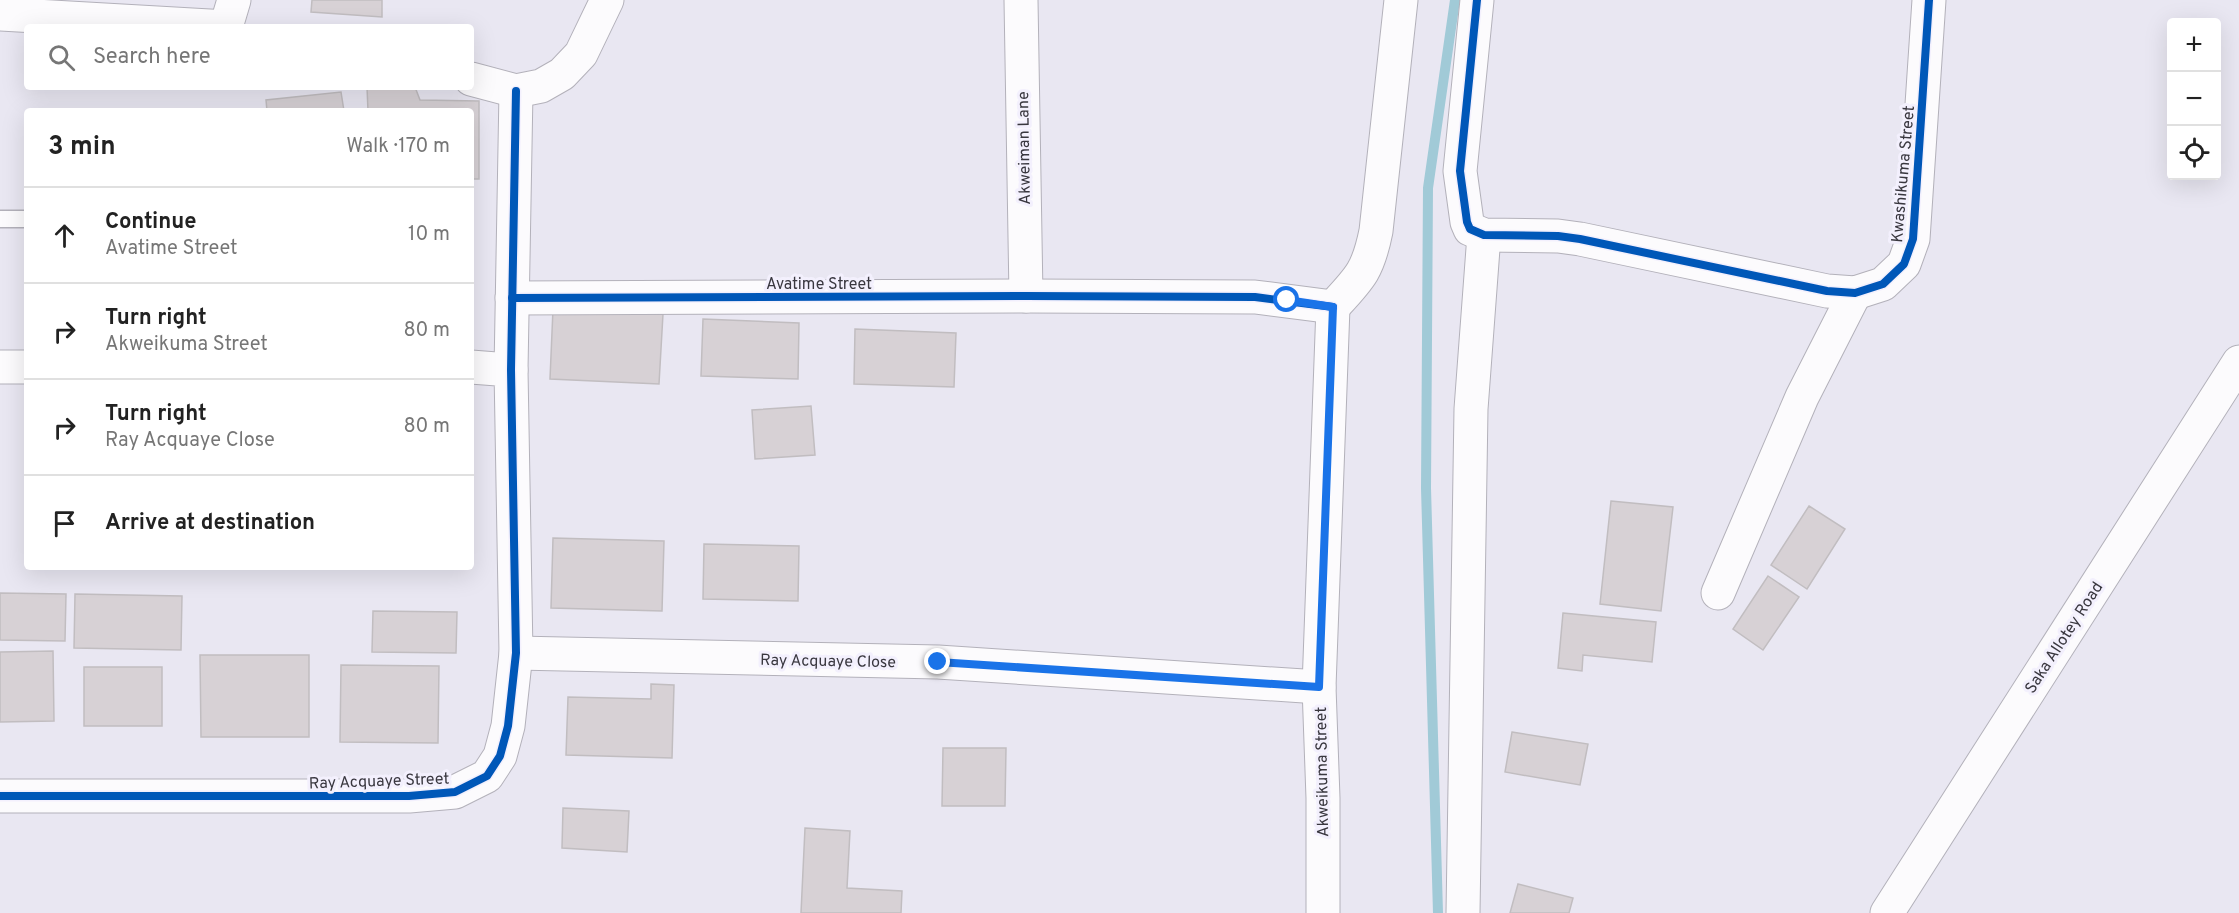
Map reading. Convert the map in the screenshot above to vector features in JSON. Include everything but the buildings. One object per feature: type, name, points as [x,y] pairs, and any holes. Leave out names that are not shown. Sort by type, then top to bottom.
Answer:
[{"type":"street","points":[[228,24],[234,0]]},
{"type":"street","points":[[474,80],[516,91],[541,86],[562,74],[581,54],[607,0]]},
{"type":"street","name":"Akweiman Lane","points":[[1020,0],[1026,296]]},
{"type":"street","points":[[1333,307],[1361,276],[1371,257],[1376,231],[1401,0]]},
{"type":"street","points":[[1477,0],[1460,171],[1470,229],[1484,235],[1558,236],[1580,239],[1841,292],[1803,397],[1718,593]]},
{"type":"street","name":"Kwashikuma Street","points":[[1841,292],[1884,284],[1904,264],[1913,239],[1929,0]]},
{"type":"street","points":[[0,14],[175,24]]},
{"type":"street","points":[[512,298],[516,91]]},
{"type":"street","points":[[1463,913],[1471,410],[1484,235]]},
{"type":"street","name":"Avatime Street","points":[[512,298],[1255,297],[1333,307]]},
{"type":"street","name":"Ray Acquaye Street","points":[[0,796],[409,796],[456,792],[487,776],[500,756],[508,726],[516,653],[511,370],[512,298]]},
{"type":"street","name":"Akweikuma Street","points":[[1323,913],[1323,798],[1319,687],[1333,307]]},
{"type":"street","name":"Saka Allotey Road","points":[[1887,913],[2239,362]]},
{"type":"street","points":[[0,367],[24,367]]},
{"type":"street","points":[[474,367],[511,370]]},
{"type":"street","name":"Ray Acquaye Close","points":[[516,653],[938,662],[1319,687]]},
{"type":"lane","points":[[0,219],[24,219]]},
{"type":"waterway","points":[[1438,913],[1426,488],[1428,188],[1455,0]]},
{"type":"cycle path","points":[[1477,0],[1460,171],[1470,229],[1484,235],[1558,236],[1580,239],[1827,291],[1855,293],[1883,284],[1904,264],[1913,239],[1929,0]]},
{"type":"cycle path","points":[[0,796],[409,796],[455,792],[487,776],[500,756],[508,726],[516,653],[511,370],[516,91]]},
{"type":"cycle path","points":[[512,298],[1255,297],[1333,307]]},
{"type":"route","points":[[938,662],[1319,687],[1333,307],[1287,300]]}]
